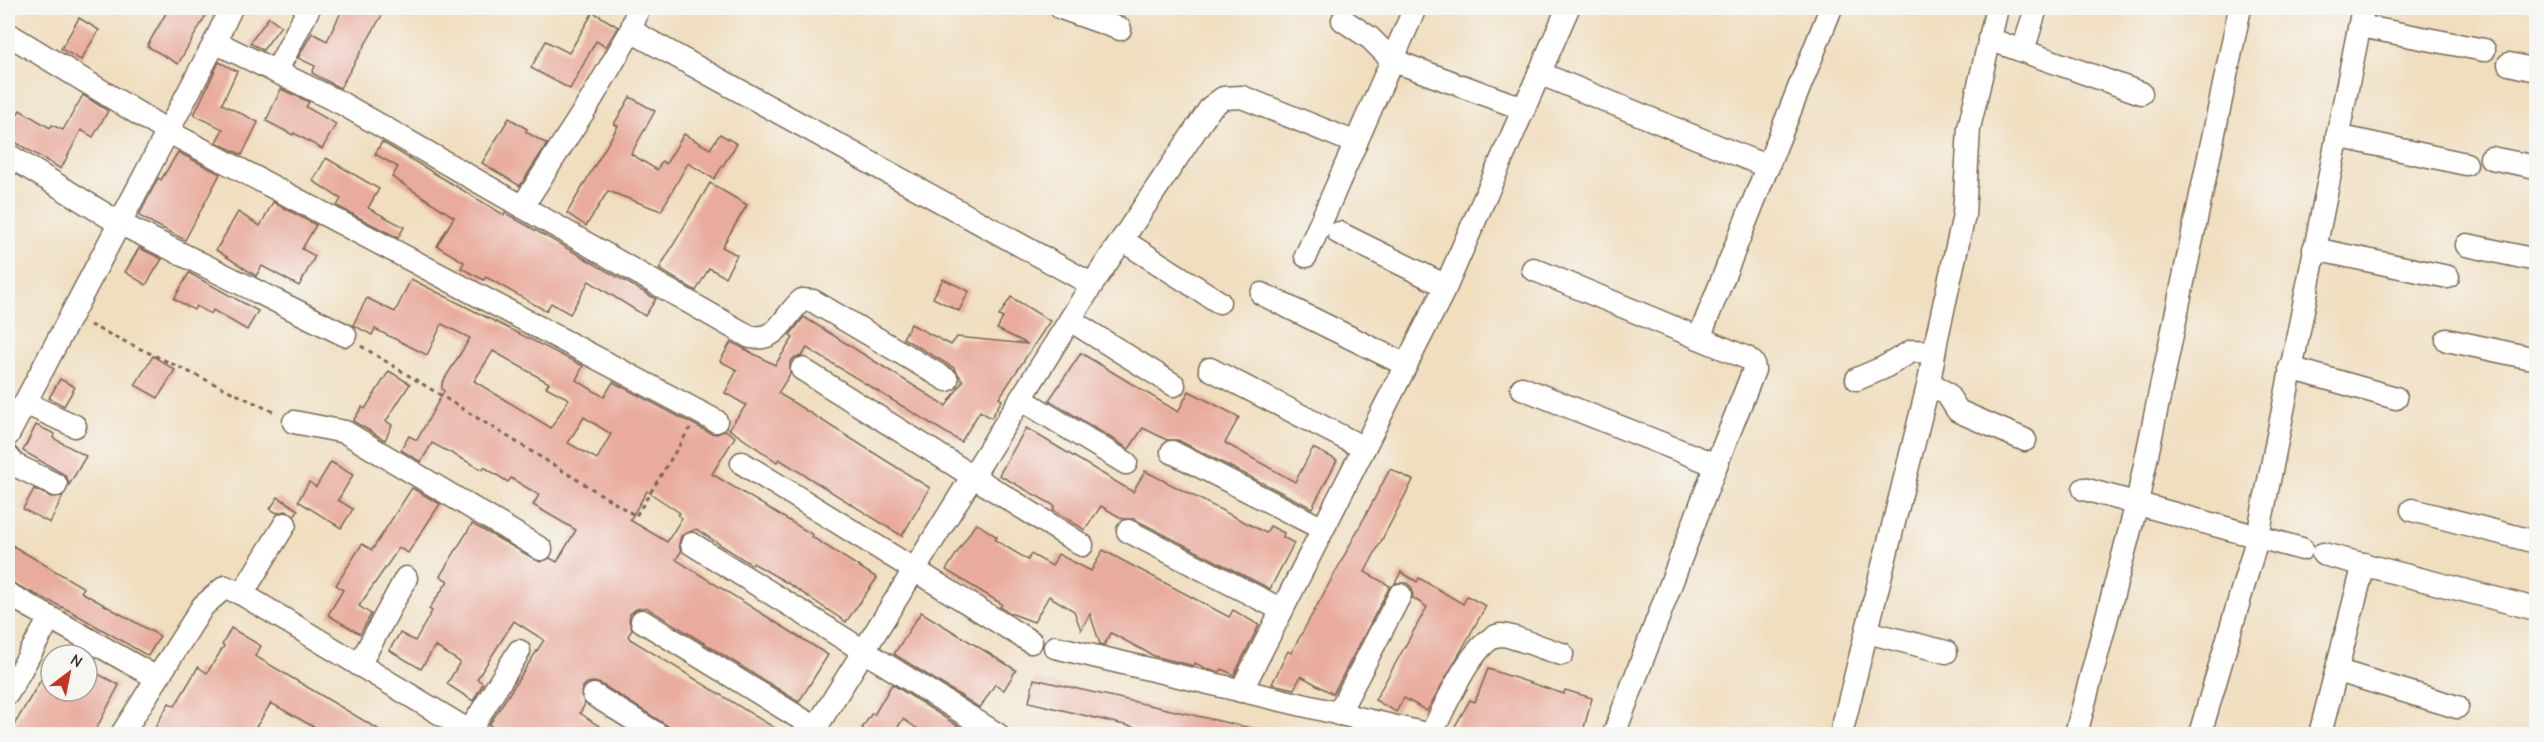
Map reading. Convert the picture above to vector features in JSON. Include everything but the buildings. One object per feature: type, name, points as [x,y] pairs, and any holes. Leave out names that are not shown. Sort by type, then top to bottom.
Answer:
[{"type":"street","points":[[8,435],[231,8]]},
{"type":"street","points":[[276,72],[309,8]]},
{"type":"street","points":[[522,207],[589,103],[631,31],[638,8]]},
{"type":"street","points":[[1061,8],[1120,28]]},
{"type":"street","points":[[1306,256],[1415,8]]},
{"type":"street","points":[[1241,691],[1446,286],[1568,8]]},
{"type":"street","points":[[1699,338],[1831,8]]},
{"type":"street","points":[[1841,735],[1929,382],[1964,215],[1969,128],[1996,8]]},
{"type":"street","points":[[2023,51],[2036,8]]},
{"type":"street","points":[[2076,735],[2137,503],[2240,8]]},
{"type":"street","points":[[2200,735],[2258,536],[2361,17],[2484,50]]},
{"type":"street","points":[[1343,20],[1370,38],[1392,60],[1524,109]]},
{"type":"street","points":[[631,31],[1082,279]]},
{"type":"street","points":[[8,34],[167,131],[708,417]]},
{"type":"street","points":[[1989,39],[2141,93]]},
{"type":"street","points":[[215,42],[341,103],[750,337],[760,339],[775,333],[792,308],[802,300],[813,301],[947,380]]},
{"type":"street","points":[[2509,64],[2536,70]]},
{"type":"street","points":[[1539,73],[1768,167]]},
{"type":"street","points":[[642,621],[814,731],[1070,320],[1211,107],[1223,98],[1242,97],[1356,143]]},
{"type":"street","points":[[2337,136],[2466,164]]},
{"type":"street","points":[[8,154],[119,224],[345,336]]},
{"type":"street","points":[[2491,158],[2536,167]]},
{"type":"street","points":[[1339,233],[1446,286]]},
{"type":"street","points":[[1122,240],[1219,302]]},
{"type":"street","points":[[2467,245],[2536,260]]},
{"type":"street","points":[[2314,249],[2448,277]]},
{"type":"street","points":[[1533,268],[1747,358],[1753,363],[1754,370],[1614,735]]},
{"type":"street","points":[[1262,294],[1406,365]]},
{"type":"street","points":[[1070,320],[1174,385]]},
{"type":"street","points":[[2447,340],[2536,359]]},
{"type":"street","points":[[1857,379],[1883,368],[1912,351],[1934,352]]},
{"type":"street","points":[[2290,368],[2396,398]]},
{"type":"street","points":[[802,369],[1082,545]]},
{"type":"street","points":[[1210,369],[1364,448]]},
{"type":"street","points":[[1929,382],[1947,394],[1958,411],[2025,440]]},
{"type":"street","points":[[1522,388],[1716,465]]},
{"type":"street","points":[[1021,399],[1126,463]]},
{"type":"street","points":[[25,403],[75,426]]},
{"type":"street","points":[[294,422],[345,432],[541,549]]},
{"type":"street","points":[[1172,452],[1323,529]]},
{"type":"street","points":[[8,458],[15,465],[56,485]]},
{"type":"street","points":[[742,463],[1031,642]]},
{"type":"street","points":[[2084,489],[2536,609]]},
{"type":"street","points":[[2412,510],[2536,542]]},
{"type":"street","points":[[242,594],[285,524]]},
{"type":"street","points":[[1128,531],[1282,610]]},
{"type":"street","points":[[692,544],[997,735]]},
{"type":"street","points":[[2320,735],[2364,564]]},
{"type":"street","points":[[359,665],[406,578]]},
{"type":"street","points":[[122,735],[203,606],[216,592],[225,587],[242,594],[472,733],[519,651]]},
{"type":"street","points":[[8,594],[157,678]]},
{"type":"street","points":[[1338,714],[1400,595]]},
{"type":"street","points":[[8,693],[50,618]]},
{"type":"street","points":[[1867,632],[1946,652]]},
{"type":"street","points":[[1055,647],[1429,735],[1479,648],[1488,640],[1502,634],[1562,654]]},
{"type":"street","points":[[2338,671],[2457,707]]},
{"type":"street","points":[[594,695],[657,735]]},
{"type":"path","points":[[72,316],[294,422]]},
{"type":"path","points":[[345,336],[636,516],[708,417]]}]
